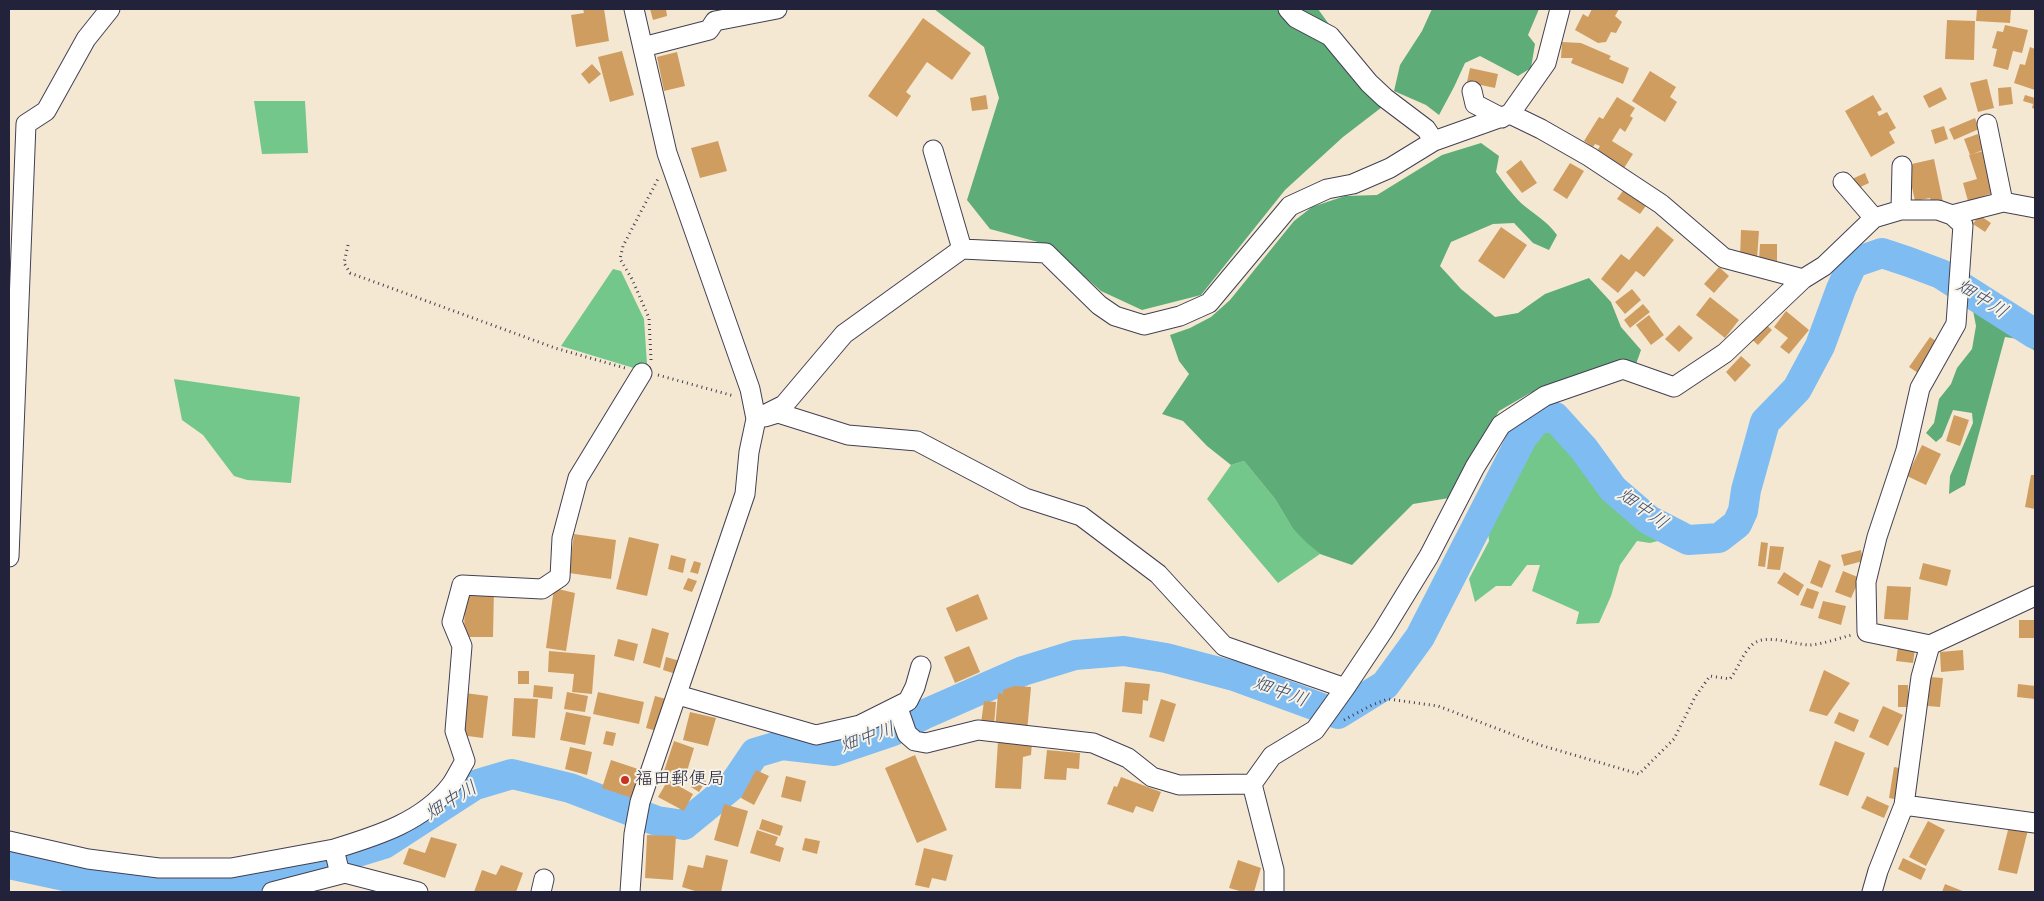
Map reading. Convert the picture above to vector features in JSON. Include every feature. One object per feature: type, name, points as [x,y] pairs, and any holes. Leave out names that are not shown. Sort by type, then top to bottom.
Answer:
[{"type":"street","points":[[9,557],[18,123],[46,111],[86,39],[110,9]]},
{"type":"street","points":[[630,892],[634,834],[640,802],[745,494],[749,452],[756,418],[750,389],[727,319],[667,153],[634,9]]},
{"type":"street","points":[[643,47],[709,30],[715,21],[777,9]]},
{"type":"street","points":[[1288,9],[1296,18],[1330,36],[1369,83],[1385,98],[1426,129],[1434,141]]},
{"type":"street","points":[[756,418],[784,405],[844,334],[962,249],[1046,253],[1099,305],[1115,316],[1144,325],[1180,316],[1209,303],[1290,206],[1327,189],[1353,184],[1390,168],[1434,141],[1506,116],[1546,64],[1560,9]]},
{"type":"street","points":[[1472,91],[1475,104],[1541,129],[1606,167],[1661,204],[1724,258],[1803,279]]},
{"type":"street","points":[[1987,124],[2003,202]]},
{"type":"street","points":[[933,150],[962,249]]},
{"type":"street","points":[[1902,166],[1902,210]]},
{"type":"street","points":[[1843,182],[1874,218]]},
{"type":"street","points":[[1952,215],[2003,202],[2035,208]]},
{"type":"street","points":[[1274,892],[1274,870],[1252,784],[1272,756],[1319,724],[1344,691],[1429,556],[1475,467],[1501,425],[1545,396],[1623,369],[1674,387],[1725,353],[1803,279],[1824,266],[1874,218],[1902,210],[1938,210],[1952,215],[1963,225],[1956,324],[1920,388],[1906,450],[1877,537],[1866,582],[1867,632],[1930,645],[2035,596]]},
{"type":"street","points":[[9,841],[88,859],[159,868],[231,868],[334,850],[377,836],[432,806],[451,785],[465,761],[455,731],[462,646],[452,622],[462,585],[542,589],[560,577],[562,538],[578,478],[647,373]]},
{"type":"street","points":[[756,418],[778,414],[848,435],[917,441],[1025,498],[1081,516],[1158,574],[1224,646],[1344,691]]},
{"type":"street","points":[[1872,892],[1878,870],[1904,805],[1922,677],[1930,645]]},
{"type":"street","points":[[678,695],[816,735],[860,725],[899,710],[908,701],[921,666]]},
{"type":"street","points":[[899,710],[907,734],[915,742],[926,742],[978,730],[1093,743],[1128,758],[1152,778],[1179,785],[1252,784]]},
{"type":"street","points":[[1904,805],[2035,823]]},
{"type":"street","points":[[334,850],[339,872]]},
{"type":"street","points":[[272,892],[339,872],[418,892]]},
{"type":"path","points":[[647,373],[648,318],[632,279],[620,259],[623,246],[663,171],[667,153]]},
{"type":"path","points":[[348,245],[344,263],[350,273],[555,348],[741,398],[756,418]]},
{"type":"path","points":[[1319,724],[1339,723],[1372,705],[1388,699],[1414,702],[1438,706],[1540,745],[1639,774],[1674,739],[1695,697],[1710,676],[1730,679],[1737,670],[1744,654],[1755,642],[1773,639],[1810,645],[1867,632]]},
{"type":"green space","points":[[934,9],[1318,9],[1386,104],[1343,137],[1285,190],[1201,295],[1142,310],[1101,291],[1049,245],[990,229],[967,200],[999,98],[984,47]]},
{"type":"green space","points":[[1432,9],[1539,9],[1528,35],[1535,44],[1531,68],[1518,76],[1480,56],[1465,63],[1439,115],[1426,105],[1394,91],[1400,65],[1422,31]]},
{"type":"green space","points":[[254,101],[305,101],[308,153],[262,154]]},
{"type":"green space","points":[[1481,143],[1499,156],[1496,172],[1511,192],[1521,203],[1549,225],[1557,235],[1549,250],[1533,243],[1514,223],[1493,224],[1451,242],[1440,266],[1461,289],[1495,317],[1518,313],[1545,294],[1589,278],[1611,302],[1621,327],[1641,350],[1635,367],[1530,393],[1499,411],[1449,498],[1413,504],[1352,565],[1320,554],[1293,529],[1275,499],[1244,461],[1231,465],[1207,446],[1183,421],[1162,414],[1189,374],[1179,361],[1170,335],[1190,328],[1211,317],[1230,300],[1294,221],[1312,207],[1345,196],[1377,195],[1442,155]]},
{"type":"green space","points":[[613,269],[621,271],[644,319],[647,364],[637,369],[561,346]]},
{"type":"green space","points":[[1971,300],[2035,338],[2035,351],[2018,339],[2005,337],[1965,485],[1949,494],[1950,476],[1973,423],[1972,413],[1953,410],[1942,437],[1936,442],[1926,433],[1934,423],[1939,399],[1951,384],[1957,368],[1972,349],[1976,326]]},
{"type":"green space","points":[[174,379],[300,397],[291,483],[247,480],[234,476],[203,435],[182,420]]},
{"type":"green space","points":[[1539,424],[1554,425],[1624,508],[1635,519],[1657,533],[1662,540],[1650,543],[1637,541],[1620,565],[1611,596],[1599,623],[1576,624],[1579,612],[1532,591],[1540,565],[1527,565],[1511,586],[1496,586],[1475,602],[1469,579],[1489,541],[1487,521],[1526,440]]},
{"type":"green space","points":[[1244,461],[1275,499],[1293,529],[1320,554],[1278,583],[1207,499],[1231,465]]},
{"type":"building","points":[[583,9],[604,9],[609,41],[576,47],[571,15],[584,13]]},
{"type":"building","points":[[650,9],[666,9],[667,16],[653,20]]},
{"type":"building","points":[[1592,9],[1619,9],[1615,16],[1622,22],[1616,33],[1611,32],[1606,42],[1598,43],[1575,30],[1583,14],[1588,17]]},
{"type":"building","points":[[1977,9],[2011,9],[2010,23],[1976,21]]},
{"type":"building","points":[[923,18],[971,53],[952,80],[927,62],[906,92],[911,96],[897,117],[868,96]]},
{"type":"building","points":[[1947,20],[1975,21],[1974,60],[1945,59]]},
{"type":"building","points":[[2005,25],[2028,30],[2022,53],[2013,51],[2008,70],[1993,66],[1997,49],[1992,48],[1997,31],[2003,32]]},
{"type":"building","points":[[1562,42],[1581,43],[1611,56],[1609,59],[1629,68],[1623,84],[1571,63],[1573,58],[1561,58]]},
{"type":"building","points":[[2030,47],[2035,49],[2035,90],[2014,83],[2020,64],[2025,65]]},
{"type":"building","points":[[622,51],[634,95],[610,102],[598,57]]},
{"type":"building","points":[[677,52],[685,86],[664,91],[657,57]]},
{"type":"building","points":[[592,64],[601,74],[589,84],[581,74]]},
{"type":"building","points":[[1470,68],[1498,74],[1495,88],[1467,82]]},
{"type":"building","points":[[1650,71],[1676,87],[1670,97],[1677,102],[1665,122],[1632,101]]},
{"type":"building","points":[[1987,79],[1994,108],[1978,112],[1970,83]]},
{"type":"building","points":[[1941,87],[1947,99],[1929,108],[1923,96]]},
{"type":"building","points":[[2011,87],[2013,104],[1999,106],[1998,88]]},
{"type":"building","points":[[986,95],[988,109],[972,111],[970,98]]},
{"type":"building","points":[[1873,95],[1882,110],[1877,112],[1879,116],[1887,112],[1896,128],[1889,132],[1895,143],[1871,157],[1845,111]]},
{"type":"building","points":[[2025,95],[2035,98],[2035,109],[2032,108],[2033,104],[2023,101]]},
{"type":"building","points":[[1617,97],[1635,108],[1630,116],[1633,118],[1625,132],[1620,128],[1612,141],[1633,154],[1624,168],[1597,151],[1600,146],[1595,144],[1593,147],[1584,141],[1599,117],[1603,119]]},
{"type":"building","points":[[1975,118],[1979,129],[1954,140],[1949,129]]},
{"type":"building","points":[[1944,126],[1948,139],[1935,144],[1931,130]]},
{"type":"building","points":[[1978,134],[1983,150],[1970,155],[1964,139]]},
{"type":"building","points":[[718,141],[727,171],[700,178],[691,148]]},
{"type":"building","points":[[1983,151],[1996,192],[1968,201],[1963,183],[1977,179],[1969,155]]},
{"type":"building","points":[[1934,159],[1943,202],[1932,205],[1930,198],[1915,201],[1907,165]]},
{"type":"building","points":[[1521,160],[1537,183],[1522,193],[1506,172]]},
{"type":"building","points":[[1570,163],[1584,171],[1567,199],[1553,190]]},
{"type":"building","points":[[1865,173],[1869,183],[1856,189],[1852,179]]},
{"type":"building","points":[[1625,188],[1648,203],[1640,214],[1617,199]]},
{"type":"building","points":[[1979,215],[1991,223],[1985,232],[1973,224]]},
{"type":"building","points":[[1657,226],[1674,240],[1644,277],[1636,271],[1618,293],[1601,279],[1621,254],[1629,260]]},
{"type":"building","points":[[1501,227],[1527,245],[1504,279],[1478,261]]},
{"type":"building","points":[[1741,230],[1759,231],[1757,259],[1740,258]]},
{"type":"building","points":[[1760,244],[1777,244],[1777,261],[1759,260]]},
{"type":"building","points":[[1719,267],[1729,276],[1714,293],[1704,284]]},
{"type":"building","points":[[1632,289],[1641,300],[1625,314],[1615,302]]},
{"type":"building","points":[[1710,297],[1739,320],[1725,338],[1696,315]]},
{"type":"building","points":[[1643,304],[1650,312],[1630,328],[1624,320]]},
{"type":"building","points":[[1786,311],[1809,330],[1789,354],[1780,347],[1788,338],[1774,327]]},
{"type":"building","points":[[1649,315],[1664,335],[1651,345],[1636,325]]},
{"type":"building","points":[[1763,322],[1772,330],[1758,345],[1749,337]]},
{"type":"building","points":[[1679,325],[1693,338],[1679,352],[1665,339]]},
{"type":"building","points":[[1930,337],[1942,345],[1921,375],[1909,367]]},
{"type":"building","points":[[1741,356],[1751,365],[1735,382],[1726,372]]},
{"type":"building","points":[[1954,415],[1969,420],[1960,446],[1946,441]]},
{"type":"building","points":[[1922,445],[1941,454],[1926,485],[1907,476]]},
{"type":"building","points":[[2031,475],[2035,475],[2035,509],[2025,507]]},
{"type":"building","points":[[574,534],[616,540],[611,579],[569,573]]},
{"type":"building","points":[[629,537],[659,544],[647,596],[616,589]]},
{"type":"building","points":[[1761,542],[1768,543],[1765,567],[1758,566]]},
{"type":"building","points":[[1770,546],[1784,547],[1780,570],[1767,569]]},
{"type":"building","points":[[1861,550],[1863,561],[1844,566],[1841,555]]},
{"type":"building","points":[[671,555],[686,559],[683,573],[668,569]]},
{"type":"building","points":[[1819,560],[1831,565],[1822,588],[1810,583]]},
{"type":"building","points":[[694,561],[701,563],[698,574],[690,572]]},
{"type":"building","points":[[1923,563],[1951,570],[1947,586],[1919,579]]},
{"type":"building","points":[[1843,571],[1860,578],[1851,598],[1835,592]]},
{"type":"building","points":[[1784,572],[1804,585],[1798,596],[1777,583]]},
{"type":"building","points":[[688,578],[697,581],[692,592],[683,589]]},
{"type":"building","points":[[1887,586],[1911,587],[1908,620],[1884,619]]},
{"type":"building","points":[[554,588],[575,593],[566,651],[546,648]]},
{"type":"building","points":[[1807,588],[1819,592],[1813,609],[1800,605]]},
{"type":"building","points":[[465,589],[494,589],[493,637],[464,637]]},
{"type":"building","points":[[978,594],[988,619],[956,632],[946,608]]},
{"type":"building","points":[[1823,601],[1846,606],[1841,625],[1818,618]]},
{"type":"building","points":[[2019,620],[2035,620],[2035,638],[2019,638]]},
{"type":"building","points":[[652,628],[669,633],[660,668],[643,663]]},
{"type":"building","points":[[618,639],[638,644],[634,661],[614,656]]},
{"type":"building","points":[[969,646],[980,672],[955,683],[944,657]]},
{"type":"building","points":[[1898,647],[1915,649],[1913,663],[1896,661]]},
{"type":"building","points":[[1963,650],[1964,670],[1941,672],[1940,652]]},
{"type":"building","points":[[549,651],[595,655],[592,694],[572,692],[574,674],[548,672]]},
{"type":"building","points":[[666,657],[680,661],[676,674],[663,670]]},
{"type":"building","points":[[1824,670],[1850,683],[1827,716],[1809,711]]},
{"type":"building","points":[[518,671],[529,671],[529,684],[518,684]]},
{"type":"building","points":[[1930,677],[1943,678],[1940,707],[1928,706]]},
{"type":"building","points":[[1125,682],[1150,684],[1148,701],[1143,700],[1142,714],[1122,712]]},
{"type":"building","points":[[2018,684],[2035,686],[2035,699],[2017,697]]},
{"type":"building","points":[[534,685],[553,687],[552,699],[533,697]]},
{"type":"building","points":[[1898,685],[1908,685],[1909,707],[1898,707]]},
{"type":"building","points":[[1014,686],[1031,687],[1027,732],[995,729],[998,693],[1003,694],[1003,690]]},
{"type":"building","points":[[567,692],[588,696],[585,712],[564,709]]},
{"type":"building","points":[[598,692],[644,702],[639,724],[593,714]]},
{"type":"building","points":[[465,693],[488,696],[483,738],[460,735]]},
{"type":"building","points":[[655,696],[666,699],[657,731],[646,728]]},
{"type":"building","points":[[514,698],[538,699],[535,738],[512,736]]},
{"type":"building","points":[[1161,699],[1176,704],[1164,742],[1149,737]]},
{"type":"building","points":[[984,701],[996,702],[994,725],[981,723]]},
{"type":"building","points":[[1883,706],[1903,715],[1888,746],[1869,737]]},
{"type":"building","points":[[566,712],[591,717],[585,745],[560,740]]},
{"type":"building","points":[[690,712],[716,718],[708,746],[683,740]]},
{"type":"building","points":[[1839,712],[1859,720],[1854,732],[1834,723]]},
{"type":"building","points":[[606,731],[616,733],[613,746],[603,744]]},
{"type":"building","points":[[674,741],[694,748],[685,778],[664,771]]},
{"type":"building","points":[[998,741],[1032,743],[1031,755],[1023,757],[1021,789],[995,788]]},
{"type":"building","points":[[1835,741],[1865,753],[1848,796],[1819,785]]},
{"type":"building","points":[[570,747],[592,752],[587,775],[565,769]]},
{"type":"building","points":[[1047,750],[1080,753],[1079,769],[1067,768],[1066,780],[1044,779]]},
{"type":"building","points":[[915,755],[947,830],[917,843],[885,768]]},
{"type":"building","points":[[611,760],[641,770],[632,798],[602,788]]},
{"type":"building","points":[[1894,767],[1905,769],[1900,800],[1889,798]]},
{"type":"building","points":[[756,770],[769,776],[754,805],[741,798]]},
{"type":"building","points":[[697,776],[706,781],[699,792],[691,787]]},
{"type":"building","points":[[786,776],[806,781],[801,802],[781,797]]},
{"type":"building","points":[[1121,777],[1161,792],[1153,812],[1136,806],[1133,813],[1107,804],[1114,786],[1117,787]]},
{"type":"building","points":[[668,780],[693,794],[684,811],[658,797]]},
{"type":"building","points":[[1867,796],[1889,806],[1884,818],[1861,808]]},
{"type":"building","points":[[724,804],[748,811],[738,847],[714,840]]},
{"type":"building","points":[[762,819],[783,826],[780,836],[759,829]]},
{"type":"building","points":[[1928,821],[1945,830],[1926,866],[1909,857]]},
{"type":"building","points":[[2009,826],[2028,830],[2017,874],[1998,870]]},
{"type":"building","points":[[757,830],[778,837],[775,845],[784,848],[780,862],[750,853]]},
{"type":"building","points":[[647,835],[676,836],[673,880],[645,878]]},
{"type":"building","points":[[431,837],[457,844],[445,878],[403,864],[409,848],[425,853]]},
{"type":"building","points":[[805,838],[820,841],[817,854],[802,850]]},
{"type":"building","points":[[924,848],[953,855],[946,881],[932,878],[929,888],[915,885]]},
{"type":"building","points":[[706,855],[728,860],[721,892],[698,892],[682,887],[688,865],[703,868]]},
{"type":"building","points":[[1903,858],[1926,869],[1921,880],[1898,869]]},
{"type":"building","points":[[1238,860],[1261,868],[1254,892],[1243,892],[1229,888]]},
{"type":"building","points":[[501,865],[523,873],[516,892],[474,892],[482,870],[496,875]]},
{"type":"building","points":[[1945,884],[1965,892],[1942,892]]},
{"type":"waterway","name":"畑中川","points":[[196,892],[302,869],[384,844],[475,785],[512,774],[570,788],[657,821],[684,825],[734,784],[755,753],[782,745],[834,751],[893,731],[925,714],[1023,671],[1075,655],[1124,651],[1166,658],[1234,676],[1338,714],[1385,685],[1420,637],[1522,438],[1537,419],[1555,417],[1584,449],[1613,489],[1649,520],[1688,540],[1719,538],[1737,524],[1743,511],[1746,490],[1765,422],[1797,389],[1820,346],[1841,289],[1853,263],[1882,253],[1941,274],[2035,334]]},
{"type":"waterway","name":"畑中川","points":[[9,864],[111,886],[187,892]]},
{"type":"place","name":"福田郵便局","points":[[625,780]]}]
